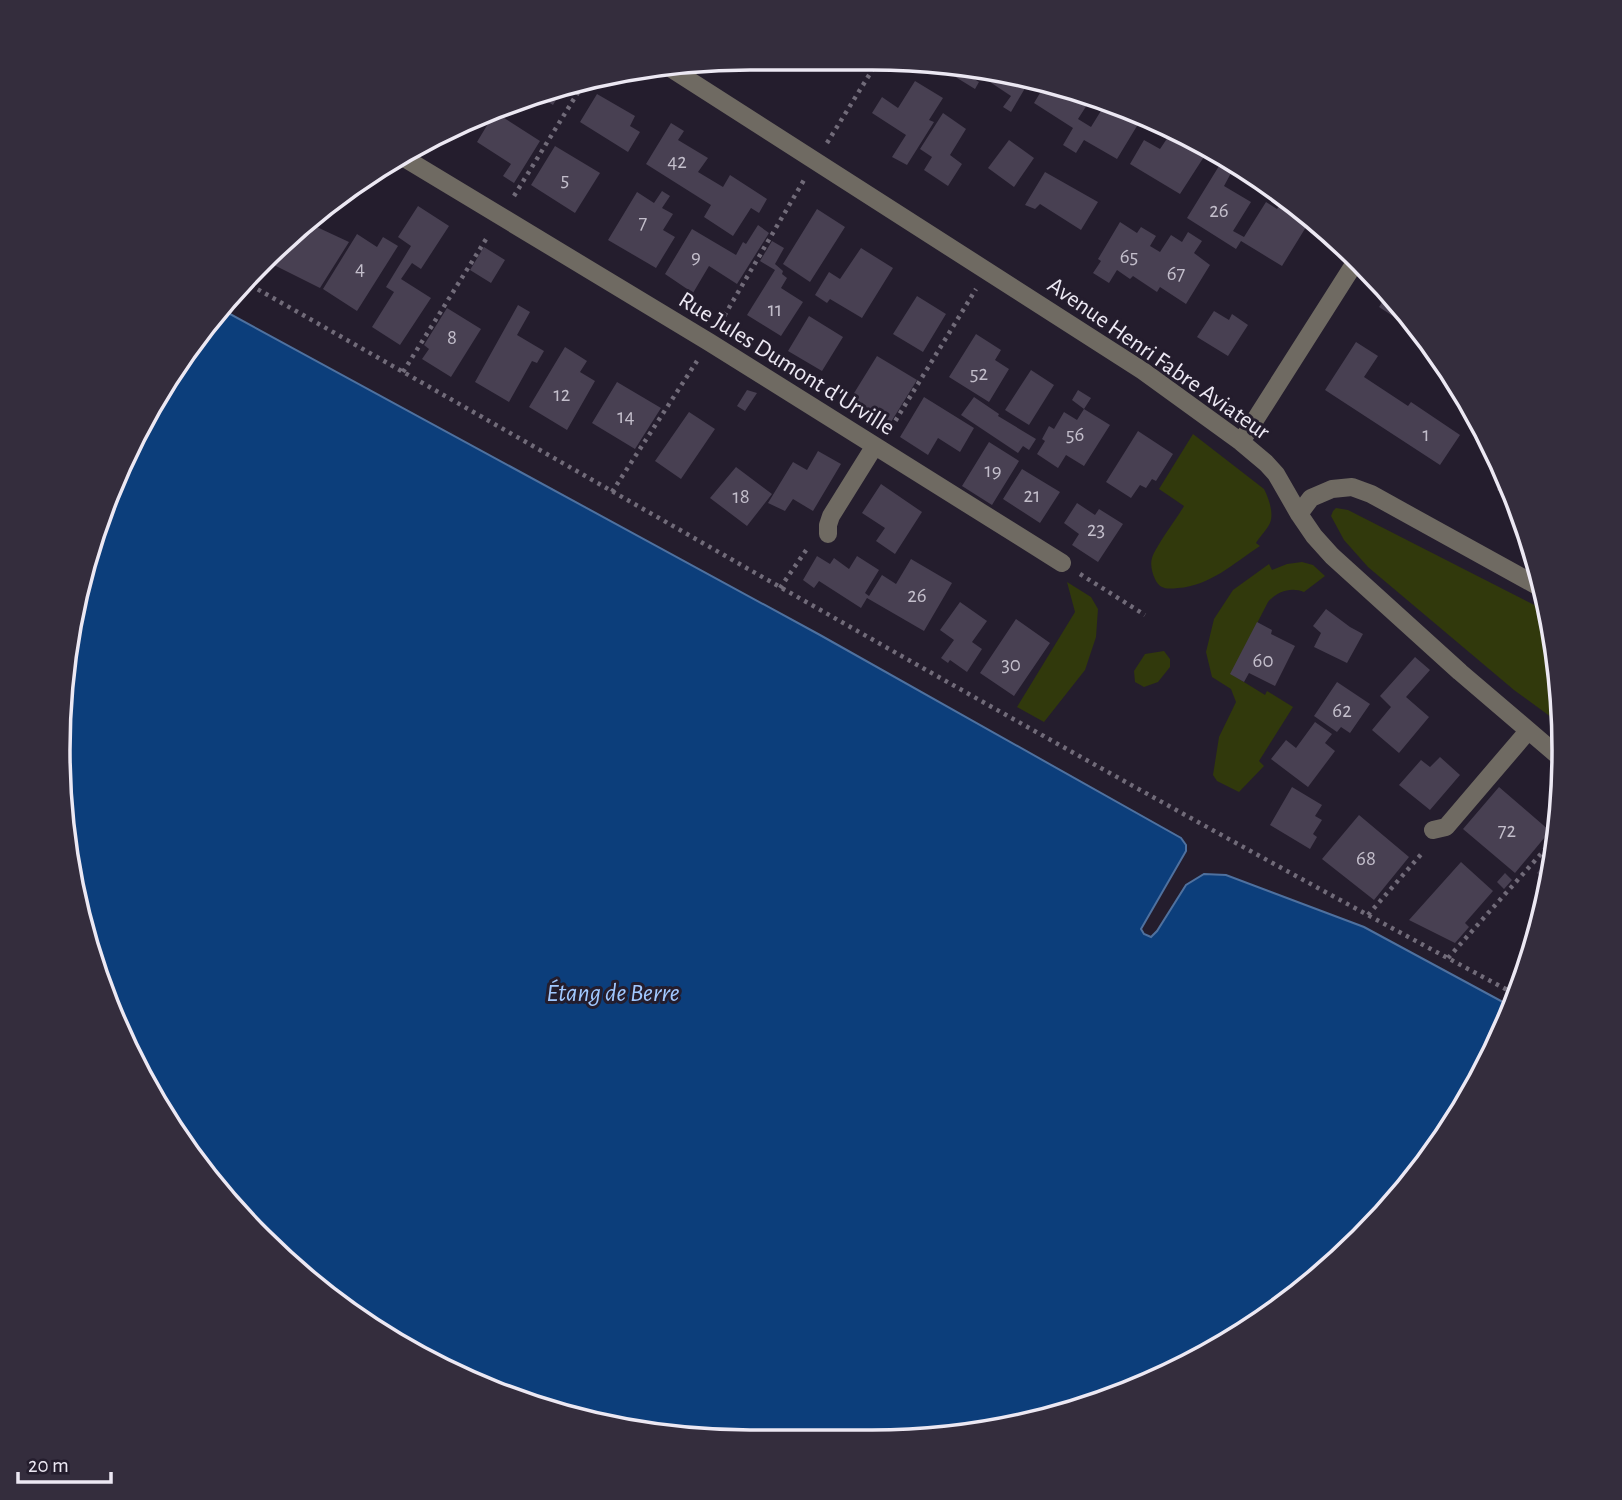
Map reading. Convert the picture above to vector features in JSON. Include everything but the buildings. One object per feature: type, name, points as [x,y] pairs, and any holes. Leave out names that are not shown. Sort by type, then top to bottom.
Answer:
[{"type":"street","name":"Avenue Henri Fabre Aviateur","points":[[679,74],[1143,371],[1241,442],[1276,474],[1298,514],[1332,556],[1552,751]]},
{"type":"street","name":"Rue Jules Dumont d'Urville","points":[[410,161],[709,342],[1062,563]]},
{"type":"street","points":[[1241,442],[1352,268]]},
{"type":"street","points":[[828,530],[831,516],[874,447]]},
{"type":"street","points":[[1298,514],[1311,498],[1332,489],[1352,487],[1370,494],[1531,582]]},
{"type":"street","points":[[1439,828],[1528,731]]},
{"type":"path","points":[[612,492],[709,342],[872,70]]},
{"type":"path","points":[[874,447],[884,439],[987,271]]},
{"type":"path","points":[[253,287],[780,587],[1508,990]]},
{"type":"path","points":[[780,587],[820,529],[828,530]]},
{"type":"path","points":[[1062,563],[1145,615]]},
{"type":"path","points":[[1368,915],[1439,828]]},
{"type":"path","points":[[1448,958],[1544,850]]},
{"type":"green space","points":[[1193,434],[1264,489],[1271,519],[1256,543],[1260,546],[1221,573],[1190,586],[1165,588],[1155,579],[1151,560],[1184,506],[1159,489]]},
{"type":"green space","points":[[1336,508],[1348,510],[1536,606],[1546,661],[1551,717],[1514,690],[1368,567],[1344,540],[1331,516]]},
{"type":"green space","points":[[1302,562],[1313,565],[1325,576],[1304,592],[1285,591],[1268,602],[1231,674],[1265,695],[1267,691],[1293,707],[1259,761],[1264,766],[1239,792],[1217,781],[1213,775],[1219,737],[1236,702],[1231,689],[1212,677],[1206,652],[1214,619],[1233,590],[1269,564],[1272,570]]},
{"type":"green space","points":[[1067,582],[1091,597],[1098,609],[1096,637],[1085,670],[1044,722],[1017,707],[1075,612]]},
{"type":"green space","points":[[1164,651],[1170,659],[1170,667],[1158,682],[1144,687],[1135,682],[1134,671],[1145,654]]},
{"type":"water","name":"Étang de Berre","points":[[229,314],[820,635],[1181,838],[1186,845],[1186,851],[1141,929],[1144,934],[1151,937],[1157,931],[1186,885],[1204,874],[1226,875],[1364,927],[1503,1002],[1461,1090],[1411,1164],[1383,1198],[1353,1231],[1320,1261],[1250,1315],[1212,1339],[1173,1360],[1091,1394],[1005,1417],[916,1429],[706,1429],[617,1417],[574,1407],[531,1394],[449,1360],[410,1339],[336,1289],[269,1231],[239,1198],[185,1128],[161,1090],[140,1051],[106,969],[83,883],[76,839],[71,794],[71,706],[83,617],[93,574],[106,531],[140,449],[185,372]]}]
